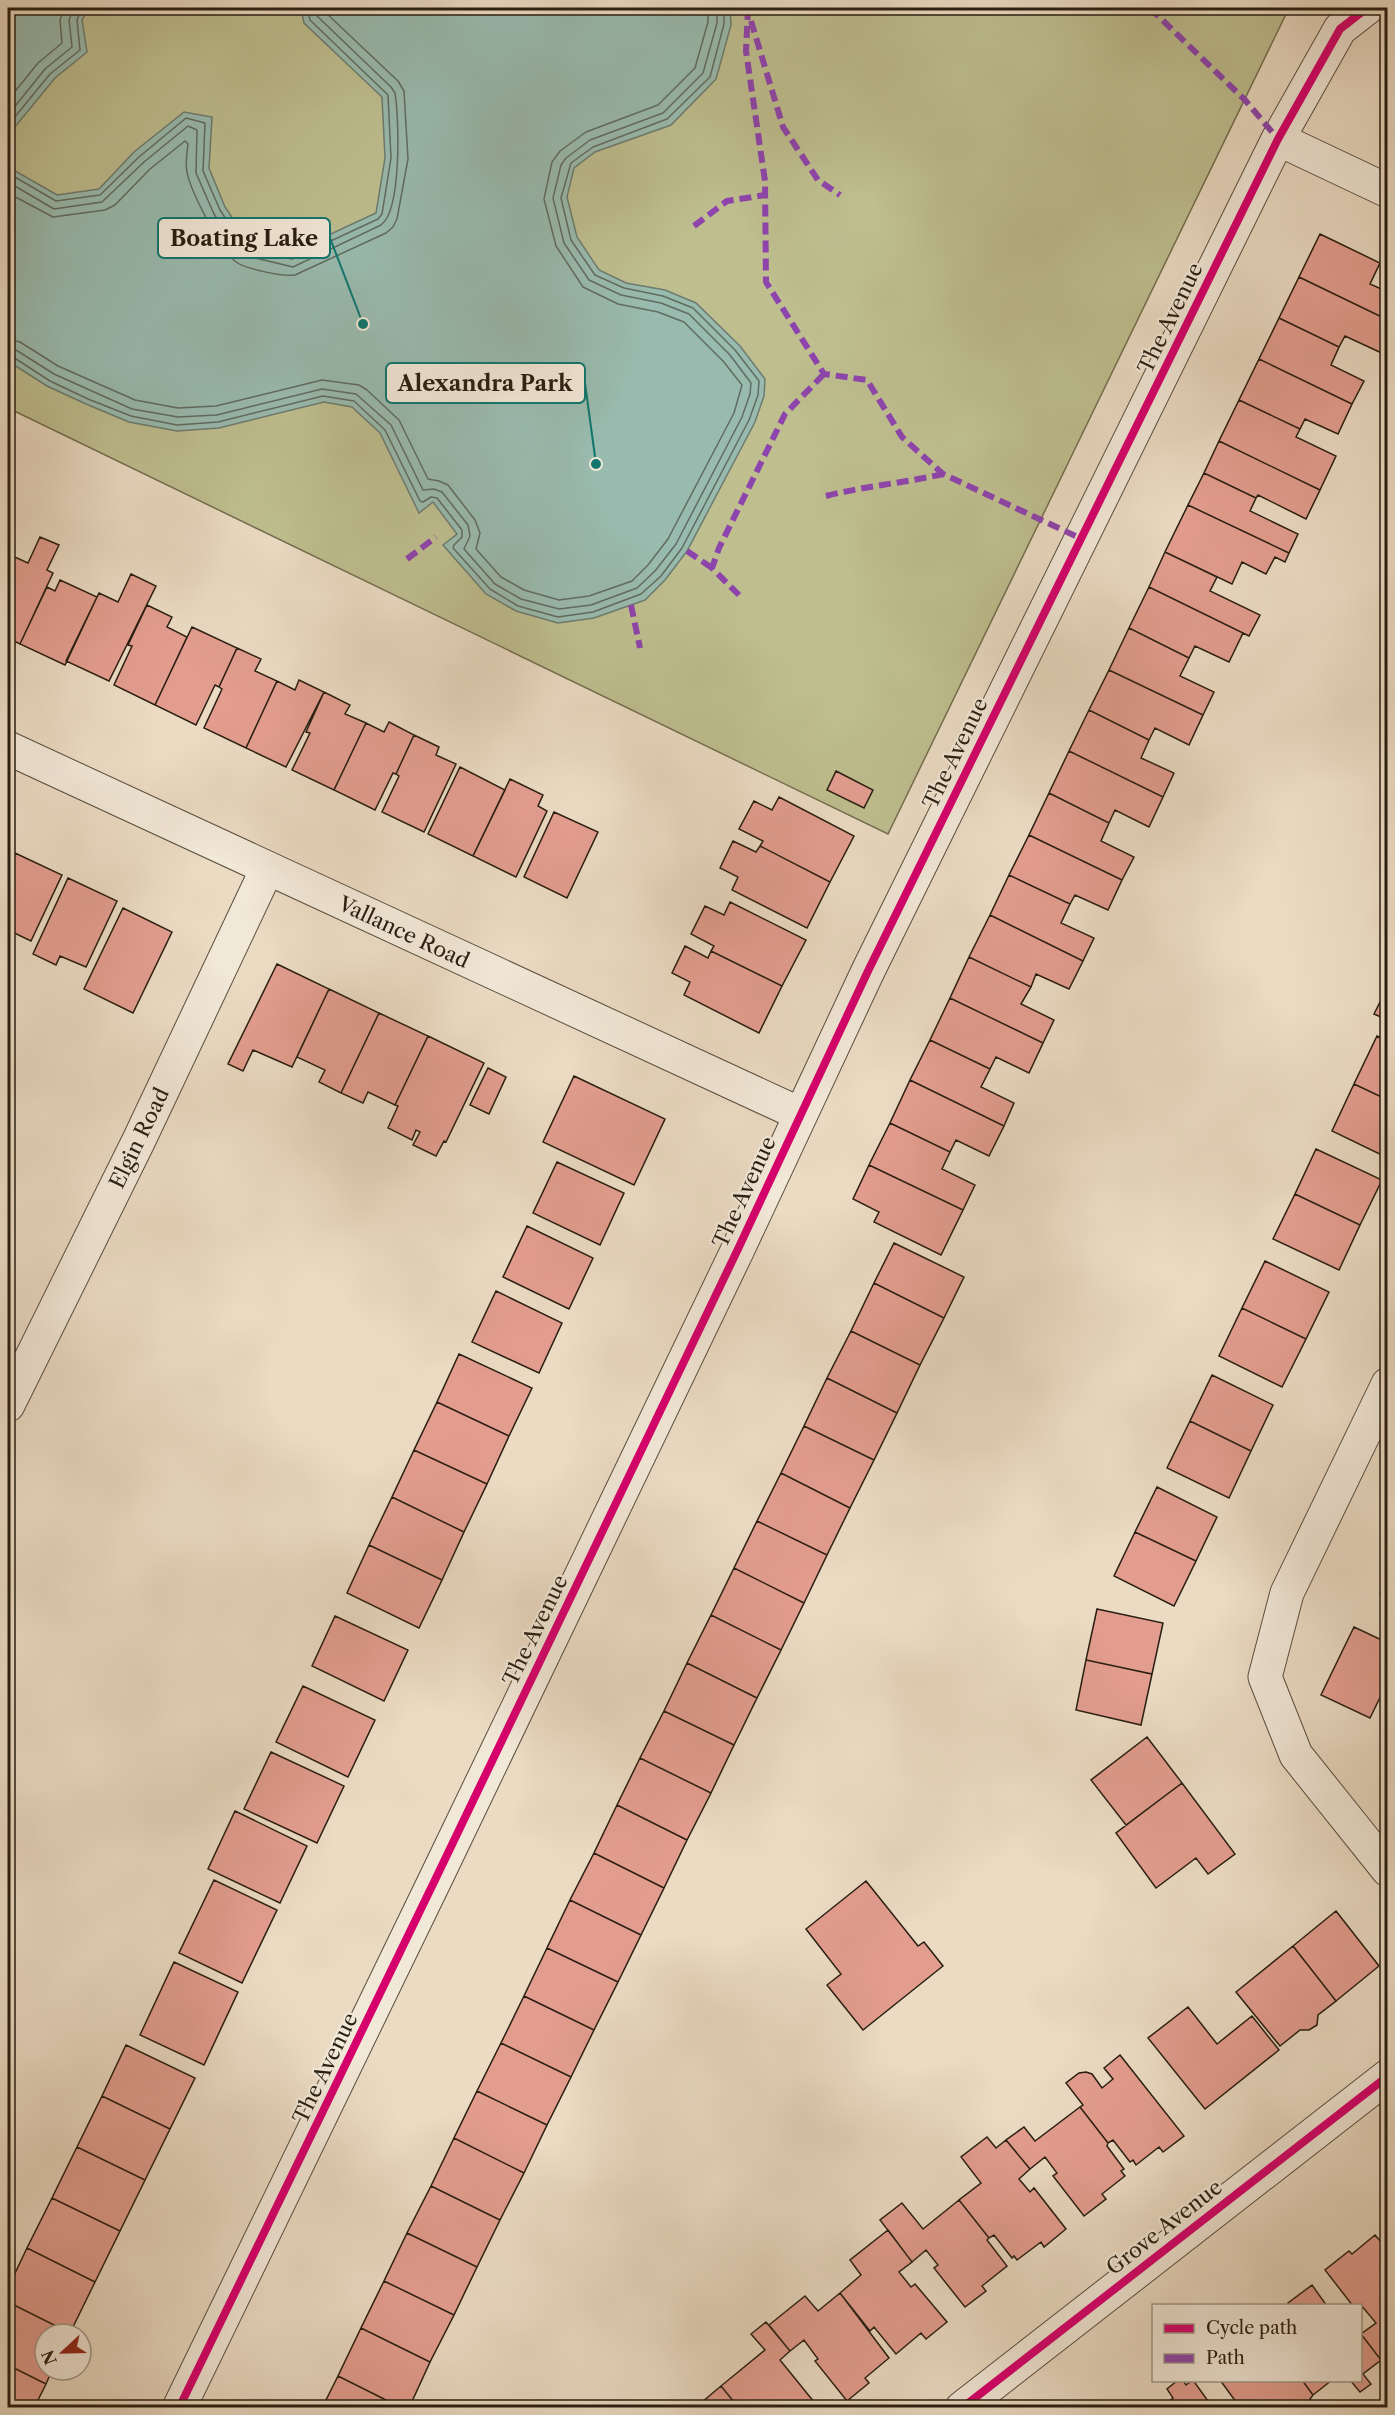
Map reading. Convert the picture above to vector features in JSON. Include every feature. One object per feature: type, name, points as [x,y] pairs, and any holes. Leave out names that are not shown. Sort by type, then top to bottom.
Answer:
[{"type":"street","name":"The Avenue","points":[[179,2408],[425,1902],[921,861],[1278,139],[1340,29],[1367,8]]},
{"type":"street","points":[[1278,139],[1388,191]]},
{"type":"street","name":"Vallance Road","points":[[8,748],[800,1114]]},
{"type":"street","name":"Elgin Road","points":[[8,1405],[139,1140],[267,869]]},
{"type":"street","points":[[1388,1384],[1287,1593],[1265,1677],[1296,1755],[1388,1870]]},
{"type":"street","name":"Grove Avenue","points":[[962,2408],[1388,2076]]},
{"type":"green space","points":[[8,8],[1289,8],[888,834],[8,408]]},
{"type":"water","points":[[8,8],[89,8],[82,20],[87,52],[55,78],[14,128],[10,168],[57,195],[99,189],[134,152],[184,112],[212,117],[209,168],[225,207],[249,243],[290,253],[376,213],[385,158],[382,97],[304,23],[301,8],[730,8],[731,25],[716,79],[671,125],[595,152],[574,168],[567,197],[577,237],[599,270],[626,283],[665,290],[696,303],[740,346],[765,379],[764,396],[755,422],[687,551],[665,580],[645,600],[594,618],[558,623],[516,611],[486,594],[443,545],[457,534],[433,502],[419,513],[380,433],[352,407],[324,402],[219,428],[177,431],[129,422],[47,386],[8,361]]},
{"type":"building","points":[[1320,234],[1380,263],[1370,284],[1388,292],[1388,320],[1299,277]]},
{"type":"building","points":[[1299,277],[1388,320],[1386,355],[1345,336],[1339,347],[1279,318]]},
{"type":"building","points":[[1279,318],[1339,347],[1331,365],[1364,381],[1352,404],[1259,359]]},
{"type":"building","points":[[1259,359],[1352,404],[1338,434],[1305,419],[1300,429],[1239,400]]},
{"type":"building","points":[[1239,400],[1300,429],[1296,437],[1336,456],[1320,490],[1219,441]]},
{"type":"building","points":[[1219,441],[1320,490],[1306,519],[1258,495],[1256,498],[1204,473]]},
{"type":"building","points":[[1204,473],[1256,498],[1250,511],[1298,534],[1289,553],[1188,505]]},
{"type":"building","points":[[1188,505],[1289,553],[1285,562],[1275,557],[1266,574],[1242,562],[1232,584],[1165,552]]},
{"type":"building","points":[[40,537],[59,545],[47,570],[53,573],[20,644],[8,638],[8,554],[28,563]]},
{"type":"building","points":[[1165,552],[1217,577],[1210,591],[1260,615],[1249,636],[1149,587]]},
{"type":"building","points":[[131,574],[156,586],[109,681],[66,661],[99,593],[118,602]]},
{"type":"building","points":[[60,580],[97,597],[65,665],[20,644],[47,587],[55,591]]},
{"type":"building","points":[[1149,587],[1243,633],[1229,662],[1195,646],[1189,658],[1129,628]]},
{"type":"building","points":[[147,605],[172,617],[167,627],[187,637],[155,705],[114,685],[132,646],[128,645]]},
{"type":"building","points":[[192,627],[237,648],[219,687],[215,685],[196,725],[155,705]]},
{"type":"building","points":[[1129,628],[1189,658],[1180,676],[1214,692],[1203,715],[1109,670]]},
{"type":"building","points":[[237,648],[261,659],[255,671],[277,681],[246,748],[204,728]]},
{"type":"building","points":[[1109,670],[1203,715],[1189,745],[1155,728],[1149,740],[1089,710]]},
{"type":"building","points":[[299,680],[324,692],[286,767],[246,748],[277,681],[295,690]]},
{"type":"building","points":[[324,692],[350,705],[345,714],[366,723],[334,790],[292,770],[310,733],[306,732]]},
{"type":"building","points":[[1089,710],[1149,740],[1141,758],[1174,773],[1163,797],[1069,751]]},
{"type":"building","points":[[389,722],[414,735],[396,774],[393,773],[375,810],[334,790],[366,723],[384,732]]},
{"type":"building","points":[[414,735],[439,747],[436,755],[456,764],[424,832],[382,812],[399,776],[396,774]]},
{"type":"building","points":[[1069,751],[1163,797],[1149,827],[1115,810],[1109,823],[1049,793]]},
{"type":"building","points":[[460,767],[505,790],[473,856],[428,834]]},
{"type":"building","points":[[836,771],[873,790],[864,808],[827,790]]},
{"type":"building","points":[[510,779],[543,795],[538,806],[547,811],[516,877],[473,856]]},
{"type":"building","points":[[1049,793],[1109,823],[1101,841],[1134,857],[1122,880],[1029,835]]},
{"type":"building","points":[[779,797],[854,836],[830,882],[760,846],[763,841],[739,829],[754,801],[772,810]]},
{"type":"building","points":[[554,812],[598,832],[567,898],[524,877]]},
{"type":"building","points":[[1029,835],[1122,880],[1108,910],[1075,895],[1070,904],[1009,875]]},
{"type":"building","points":[[733,841],[756,852],[760,846],[830,882],[807,928],[732,890],[738,877],[720,868]]},
{"type":"building","points":[[15,853],[62,875],[31,941],[8,930],[8,868]]},
{"type":"building","points":[[1009,875],[1070,904],[1061,923],[1094,938],[1083,961],[990,915]]},
{"type":"building","points":[[68,878],[117,901],[86,967],[60,956],[56,965],[33,954]]},
{"type":"building","points":[[730,902],[806,940],[782,986],[711,951],[714,946],[691,934],[705,906],[724,915]]},
{"type":"building","points":[[123,908],[172,932],[133,1013],[84,989]]},
{"type":"building","points":[[990,915],[1083,961],[1069,989],[1036,974],[1031,987],[969,957]]},
{"type":"building","points":[[685,946],[708,958],[711,951],[782,986],[759,1033],[684,995],[690,982],[672,973]]},
{"type":"building","points":[[969,957],[1031,987],[1021,1004],[1054,1020],[1043,1043],[950,998]]},
{"type":"building","points":[[277,964],[329,989],[292,1067],[253,1050],[243,1071],[228,1064]]},
{"type":"building","points":[[1388,986],[1388,1020],[1374,1014]]},
{"type":"building","points":[[329,989],[379,1013],[341,1093],[319,1082],[325,1070],[297,1057]]},
{"type":"building","points":[[950,998],[1043,1043],[1029,1073],[996,1057],[990,1069],[930,1040]]},
{"type":"building","points":[[379,1013],[428,1036],[395,1105],[368,1092],[363,1103],[341,1093]]},
{"type":"building","points":[[428,1036],[484,1063],[446,1142],[444,1141],[436,1156],[413,1145],[420,1132],[416,1130],[412,1140],[388,1128],[398,1106],[395,1105]]},
{"type":"building","points":[[1377,1036],[1388,1041],[1388,1100],[1354,1084]]},
{"type":"building","points":[[930,1040],[990,1069],[981,1087],[1014,1103],[1004,1126],[910,1080]]},
{"type":"building","points":[[488,1068],[506,1077],[489,1114],[470,1105]]},
{"type":"building","points":[[574,1076],[665,1119],[634,1185],[543,1142]]},
{"type":"building","points":[[910,1080],[1004,1126],[989,1156],[956,1140],[950,1152],[890,1123]]},
{"type":"building","points":[[1354,1084],[1388,1100],[1388,1158],[1332,1131]]},
{"type":"building","points":[[890,1123],[950,1152],[942,1169],[975,1185],[963,1210],[869,1165]]},
{"type":"building","points":[[1316,1149],[1382,1180],[1360,1225],[1295,1194]]},
{"type":"building","points":[[557,1162],[624,1193],[600,1245],[533,1213]]},
{"type":"building","points":[[869,1165],[963,1210],[941,1255],[874,1222],[879,1212],[853,1199]]},
{"type":"building","points":[[1295,1194],[1360,1225],[1339,1270],[1273,1239]]},
{"type":"building","points":[[527,1226],[593,1258],[569,1309],[503,1277]]},
{"type":"building","points":[[894,1243],[964,1277],[944,1318],[874,1283]]},
{"type":"building","points":[[1265,1261],[1329,1292],[1306,1339],[1242,1308]]},
{"type":"building","points":[[874,1283],[944,1318],[920,1365],[851,1331]]},
{"type":"building","points":[[496,1291],[562,1323],[539,1373],[472,1342]]},
{"type":"building","points":[[1242,1308],[1306,1339],[1282,1387],[1219,1356]]},
{"type":"building","points":[[851,1331],[920,1365],[897,1413],[827,1378]]},
{"type":"building","points":[[459,1354],[532,1388],[509,1436],[437,1402]]},
{"type":"building","points":[[1212,1375],[1273,1405],[1251,1451],[1190,1421]]},
{"type":"building","points":[[827,1378],[897,1413],[874,1460],[804,1426]]},
{"type":"building","points":[[437,1402],[509,1436],[487,1484],[414,1450]]},
{"type":"building","points":[[1190,1421],[1251,1451],[1229,1498],[1167,1468]]},
{"type":"building","points":[[804,1426],[874,1460],[850,1508],[781,1473]]},
{"type":"building","points":[[414,1450],[487,1484],[464,1532],[392,1497]]},
{"type":"building","points":[[781,1473],[850,1508],[827,1555],[757,1521]]},
{"type":"building","points":[[1157,1487],[1217,1517],[1196,1561],[1135,1532]]},
{"type":"building","points":[[392,1497],[464,1532],[442,1580],[369,1545]]},
{"type":"building","points":[[757,1521],[827,1555],[804,1603],[734,1568]]},
{"type":"building","points":[[1135,1532],[1196,1561],[1174,1606],[1114,1576]]},
{"type":"building","points":[[369,1545],[442,1580],[419,1628],[347,1593]]},
{"type":"building","points":[[734,1568],[804,1603],[781,1650],[711,1615]]},
{"type":"building","points":[[1388,1578],[1388,1597],[1380,1594]]},
{"type":"building","points":[[1097,1609],[1163,1623],[1152,1674],[1086,1660]]},
{"type":"building","points":[[711,1615],[781,1650],[757,1698],[687,1663]]},
{"type":"building","points":[[335,1616],[408,1650],[384,1701],[312,1666]]},
{"type":"building","points":[[1354,1627],[1388,1643],[1388,1681],[1370,1718],[1321,1695]]},
{"type":"building","points":[[1086,1660],[1152,1674],[1141,1725],[1076,1710]]},
{"type":"building","points":[[687,1663],[757,1698],[734,1745],[664,1711]]},
{"type":"building","points":[[303,1686],[375,1720],[348,1777],[276,1742]]},
{"type":"building","points":[[664,1711],[734,1745],[711,1793],[640,1758]]},
{"type":"building","points":[[1147,1737],[1182,1783],[1126,1825],[1091,1780]]},
{"type":"building","points":[[271,1752],[344,1786],[317,1843],[244,1809]]},
{"type":"building","points":[[640,1758],[711,1793],[687,1840],[617,1805]]},
{"type":"building","points":[[1182,1783],[1235,1854],[1208,1874],[1196,1858],[1156,1888],[1116,1833]]},
{"type":"building","points":[[617,1805],[687,1840],[664,1888],[594,1853]]},
{"type":"building","points":[[235,1811],[307,1846],[280,1903],[208,1869]]},
{"type":"building","points":[[594,1853],[664,1888],[641,1935],[570,1900]]},
{"type":"building","points":[[214,1880],[277,1910],[242,1983],[179,1953]]},
{"type":"building","points":[[866,1881],[918,1946],[924,1942],[943,1966],[863,2030],[827,1985],[841,1974],[806,1929]]},
{"type":"building","points":[[570,1900],[641,1935],[618,1982],[547,1948]]},
{"type":"building","points":[[1336,1911],[1379,1966],[1336,2001],[1293,1946]]},
{"type":"building","points":[[1293,1946],[1336,2001],[1318,2015],[1317,2025],[1309,2030],[1300,2030],[1280,2046],[1236,1992]]},
{"type":"building","points":[[547,1948],[618,1982],[594,2030],[524,1996]]},
{"type":"building","points":[[174,1962],[238,1992],[204,2065],[140,2035]]},
{"type":"building","points":[[524,1996],[594,2030],[571,2077],[501,2043]]},
{"type":"building","points":[[1188,2007],[1217,2044],[1252,2016],[1279,2050],[1205,2109],[1148,2038]]},
{"type":"building","points":[[501,2043],[571,2077],[547,2125],[477,2091]]},
{"type":"building","points":[[126,2045],[195,2078],[170,2129],[102,2096]]},
{"type":"building","points":[[1120,2055],[1184,2136],[1163,2152],[1159,2147],[1136,2165],[1133,2160],[1130,2162],[1113,2140],[1108,2143],[1080,2107],[1083,2105],[1066,2083],[1079,2073],[1086,2072],[1092,2074],[1102,2088],[1113,2079],[1104,2068]]},
{"type":"building","points":[[477,2091],[547,2125],[524,2173],[454,2138]]},
{"type":"building","points":[[102,2096],[170,2129],[145,2180],[77,2147]]},
{"type":"building","points":[[1080,2107],[1108,2143],[1107,2146],[1124,2169],[1121,2171],[1125,2176],[1102,2194],[1106,2199],[1084,2216],[1053,2176],[1057,2173],[1045,2157],[1030,2169],[1006,2140],[1024,2127],[1035,2141]]},
{"type":"building","points":[[987,2137],[996,2148],[1006,2140],[1030,2169],[1019,2179],[1030,2192],[1034,2188],[1066,2229],[1044,2247],[1041,2242],[1017,2260],[1014,2256],[1012,2258],[994,2235],[989,2238],[959,2200],[981,2183],[961,2157]]},
{"type":"building","points":[[454,2138],[524,2173],[500,2220],[431,2186]]},
{"type":"building","points":[[77,2147],[145,2180],[120,2231],[52,2198]]},
{"type":"building","points":[[431,2186],[500,2220],[477,2267],[407,2233]]},
{"type":"building","points":[[52,2198],[120,2231],[95,2282],[27,2248]]},
{"type":"building","points":[[959,2200],[989,2238],[987,2240],[1007,2266],[982,2286],[986,2291],[965,2307],[934,2268],[938,2265],[926,2250],[912,2262],[880,2220],[902,2203],[923,2229]]},
{"type":"building","points":[[888,2230],[912,2262],[899,2272],[911,2287],[915,2284],[947,2322],[926,2339],[921,2333],[896,2354],[874,2327],[870,2331],[840,2293],[861,2275],[850,2260]]},
{"type":"building","points":[[407,2233],[477,2267],[454,2315],[384,2281]]},
{"type":"building","points":[[1375,2235],[1388,2250],[1388,2355],[1381,2360],[1362,2335],[1376,2323],[1362,2304],[1351,2304],[1325,2270],[1349,2251],[1352,2254]]},
{"type":"building","points":[[27,2248],[95,2282],[75,2322],[48,2322],[8,2302],[8,2288]]},
{"type":"building","points":[[384,2281],[454,2315],[430,2362],[361,2328]]},
{"type":"building","points":[[1312,2285],[1326,2304],[1289,2304]]},
{"type":"building","points":[[840,2293],[889,2358],[865,2378],[869,2383],[847,2401],[815,2361],[818,2359],[804,2340],[790,2351],[769,2325],[805,2296],[818,2311]]},
{"type":"building","points":[[8,2302],[48,2322],[33,2322],[33,2378],[8,2365]]},
{"type":"building","points":[[766,2322],[790,2351],[780,2360],[819,2408],[739,2408],[721,2386],[765,2350],[751,2334]]},
{"type":"building","points":[[361,2328],[430,2362],[409,2408],[402,2408],[338,2376]]},
{"type":"building","points":[[1362,2335],[1381,2360],[1363,2374],[1371,2384],[1360,2392],[1352,2382],[1362,2382]]},
{"type":"building","points":[[8,2365],[33,2378],[33,2382],[46,2384],[34,2408],[8,2408]]},
{"type":"building","points":[[338,2376],[402,2408],[322,2408]]},
{"type":"building","points":[[1176,2382],[1184,2382],[1186,2385],[1194,2382],[1213,2408],[1161,2408],[1173,2398],[1167,2389]]},
{"type":"building","points":[[1221,2382],[1303,2382],[1313,2395],[1310,2399],[1313,2403],[1308,2408],[1248,2408],[1244,2402],[1239,2406]]},
{"type":"building","points":[[1303,2382],[1329,2382],[1313,2395]]},
{"type":"building","points":[[721,2386],[739,2408],[695,2408]]},
{"type":"marked path","points":[[748,8],[746,51],[765,181],[766,282],[824,374],[867,380],[902,437],[943,474],[1082,539]]},
{"type":"marked path","points":[[1150,8],[1245,100],[1278,139]]},
{"type":"marked path","points":[[751,21],[783,127],[818,180],[840,195]]},
{"type":"marked path","points":[[694,226],[727,201],[765,195]]},
{"type":"marked path","points":[[739,595],[712,568],[719,548],[785,414],[824,374]]},
{"type":"marked path","points":[[826,496],[943,474]]},
{"type":"marked path","points":[[407,559],[436,537]]},
{"type":"marked path","points":[[687,551],[712,568]]},
{"type":"marked path","points":[[631,605],[640,648]]},
{"type":"cycle path","points":[[179,2408],[738,1249],[868,971],[1278,139],[1340,29],[1367,8]]},
{"type":"cycle path","points":[[962,2408],[1388,2076]]},
{"type":"place","name":"Boating Lake","points":[[363,324]]},
{"type":"place","name":"Alexandra Park","points":[[596,464]]}]
